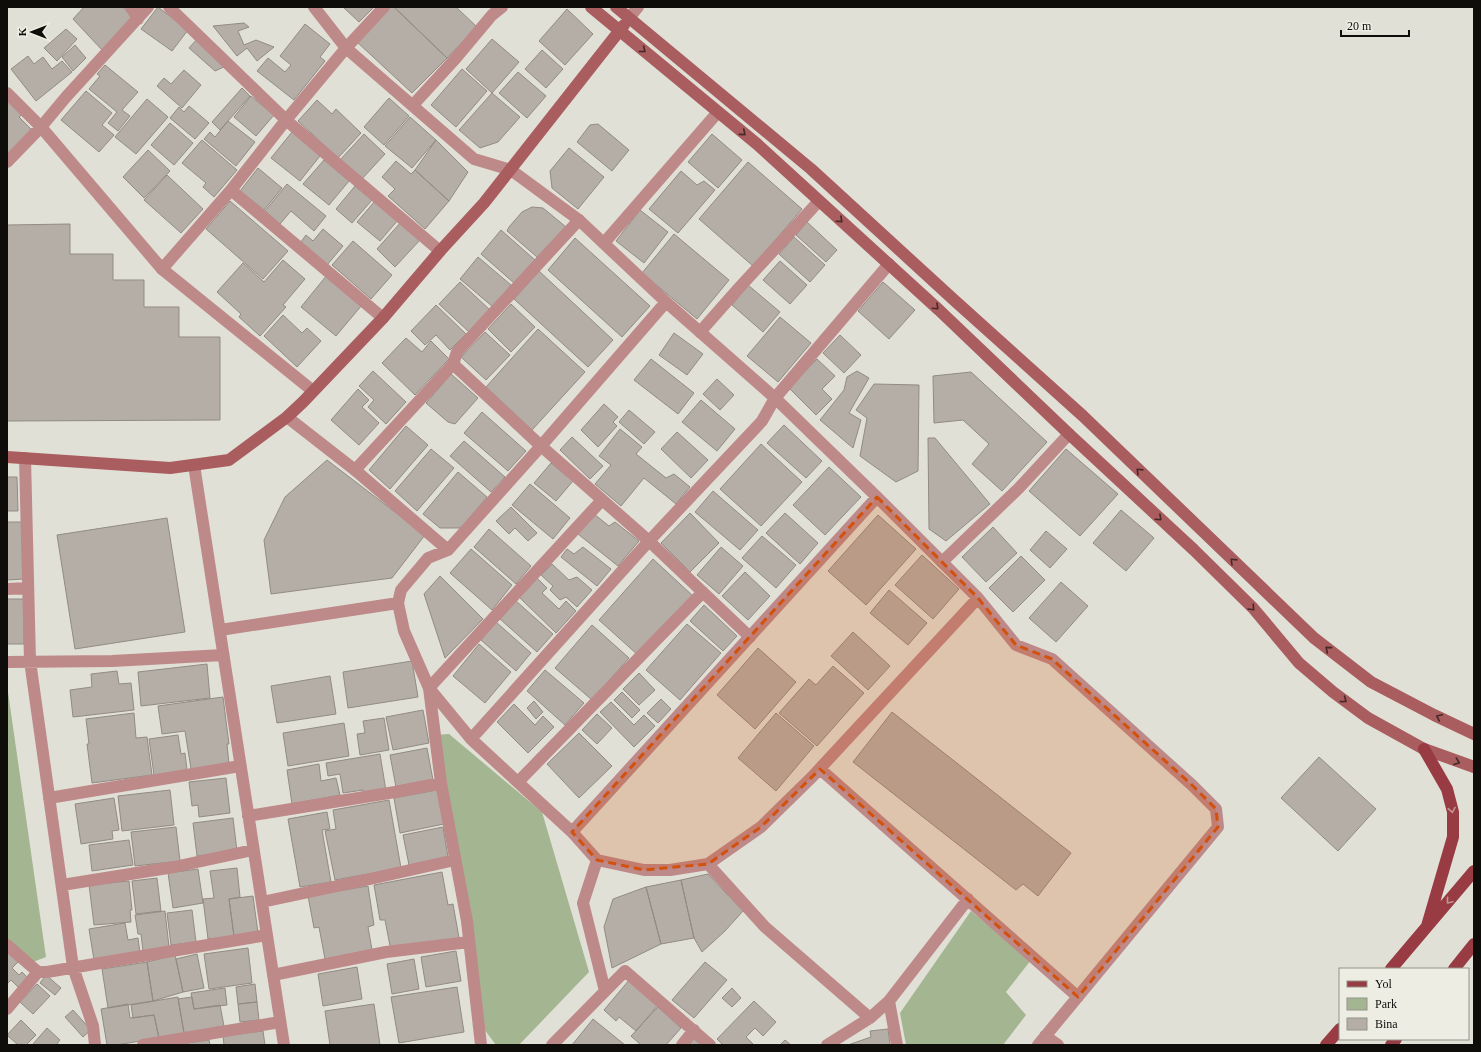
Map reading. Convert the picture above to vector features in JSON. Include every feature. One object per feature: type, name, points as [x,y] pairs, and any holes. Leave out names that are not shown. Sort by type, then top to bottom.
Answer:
[{"type":"main road","points":[[592,7],[757,144],[939,310],[1069,434],[1184,540],[1253,608],[1299,663],[1333,692],[1368,718],[1424,750],[1474,767]]},
{"type":"main road","points":[[616,7],[811,169],[1083,416],[1314,638],[1371,682],[1474,734]]},
{"type":"main road","points":[[7,457],[170,468],[230,460],[287,417],[383,318],[440,251],[484,203],[629,18]]},
{"type":"main road","points":[[1424,750],[1447,789],[1453,812],[1453,837],[1427,926]]},
{"type":"main road","points":[[1392,968],[1474,871]]},
{"type":"main road","points":[[1455,968],[1474,944]]},
{"type":"main road","points":[[1326,1045],[1339,1030]]},
{"type":"street","points":[[131,7],[138,19]]},
{"type":"street","points":[[7,162],[41,127],[66,97],[148,7]]},
{"type":"street","points":[[169,7],[286,120],[440,251]]},
{"type":"street","points":[[314,7],[346,48],[474,159],[511,170],[579,220],[666,302],[775,398],[978,598],[1016,644],[1052,659],[1216,809],[1218,827],[1042,1041],[1058,1045]]},
{"type":"street","points":[[162,269],[231,190],[286,120],[346,48],[384,7]]},
{"type":"street","points":[[413,105],[456,58],[492,15],[502,7]]},
{"type":"street","points":[[629,18],[638,7]]},
{"type":"street","points":[[7,93],[41,127],[162,269],[313,391]]},
{"type":"street","points":[[604,244],[718,112]]},
{"type":"street","points":[[231,190],[383,318]]},
{"type":"street","points":[[700,332],[738,288],[819,201]]},
{"type":"street","points":[[356,470],[453,364],[457,352],[579,220]]},
{"type":"street","points":[[471,739],[649,541],[762,421],[775,398],[889,264]]},
{"type":"street","points":[[666,302],[448,550],[428,558],[401,590],[398,603],[404,631],[429,688],[471,739],[572,832],[597,860],[644,870],[670,870],[708,864],[761,827],[820,769],[978,598]]},
{"type":"street","points":[[453,364],[541,446],[649,541],[750,637]]},
{"type":"street","points":[[287,417],[356,470],[448,550]]},
{"type":"street","points":[[942,562],[1019,488],[1069,434]]},
{"type":"street","points":[[25,458],[30,661],[74,967],[93,1026],[95,1045]]},
{"type":"street","points":[[194,465],[284,1045]]},
{"type":"street","points":[[572,832],[877,497]]},
{"type":"street","points":[[481,1045],[467,921],[441,783],[429,688],[602,500]]},
{"type":"street","points":[[7,588],[28,588]]},
{"type":"street","points":[[518,782],[704,592]]},
{"type":"street","points":[[220,630],[398,603]]},
{"type":"street","points":[[7,662],[112,661],[223,655]]},
{"type":"street","points":[[49,798],[240,766]]},
{"type":"street","points":[[820,769],[1078,997]]},
{"type":"street","points":[[248,816],[441,783]]},
{"type":"street","points":[[62,885],[174,867],[253,850]]},
{"type":"street","points":[[262,902],[455,860]]},
{"type":"street","points":[[597,860],[583,903],[605,991]]},
{"type":"street","points":[[708,864],[765,928],[870,1018]]},
{"type":"street","points":[[827,1045],[870,1018],[889,1001],[968,899]]},
{"type":"street","points":[[7,1009],[38,972],[267,935]]},
{"type":"street","points":[[273,975],[386,952],[469,942]]},
{"type":"street","points":[[7,945],[38,972]]},
{"type":"street","points":[[552,1045],[625,971],[710,1045]]},
{"type":"street","points":[[889,1001],[898,1045]]},
{"type":"street","points":[[143,1045],[280,1022]]},
{"type":"street","points":[[682,1045],[694,1030]]},
{"type":"highlighted area","points":[[877,497],[978,598],[1016,645],[1052,659],[1192,785],[1216,809],[1218,827],[1078,997],[820,769],[761,827],[708,864],[644,870],[597,860],[572,832]]},
{"type":"green space","points":[[7,685],[46,957],[33,962],[7,939]]},
{"type":"green space","points":[[449,734],[542,812],[589,972],[519,1045],[496,1045],[475,1017],[435,735]]},
{"type":"green space","points":[[971,911],[1031,960],[1006,992],[1026,1015],[1003,1045],[906,1045],[900,1013]]},
{"type":"building","points":[[84,7],[123,7],[133,19],[103,51],[73,19]]},
{"type":"building","points":[[158,7],[188,30],[172,51],[141,29]]},
{"type":"building","points":[[343,7],[374,7],[359,22]]},
{"type":"building","points":[[389,7],[394,7],[447,58],[412,93],[357,42]]},
{"type":"building","points":[[394,7],[456,7],[477,27],[447,58]]},
{"type":"building","points":[[567,9],[593,34],[565,65],[539,41]]},
{"type":"building","points":[[244,23],[249,27],[238,31],[244,45],[256,40],[274,47],[257,61],[247,48],[237,56],[213,26]]},
{"type":"building","points":[[305,24],[330,44],[320,57],[325,61],[294,100],[257,71],[268,58],[285,72],[291,65],[280,56]]},
{"type":"building","points":[[66,29],[77,39],[57,61],[44,48]]},
{"type":"building","points":[[197,39],[226,66],[215,71],[189,48]]},
{"type":"building","points":[[492,39],[519,62],[492,93],[466,69]]},
{"type":"building","points":[[75,45],[86,58],[73,71],[62,57]]},
{"type":"building","points":[[542,50],[563,69],[546,88],[525,69]]},
{"type":"building","points":[[28,56],[34,64],[43,57],[52,69],[62,61],[72,72],[36,101],[11,69]]},
{"type":"building","points":[[105,65],[138,92],[122,110],[130,116],[118,131],[108,123],[117,112],[89,89],[100,76],[97,74]]},
{"type":"building","points":[[462,69],[487,91],[456,127],[431,105]]},
{"type":"building","points":[[184,70],[201,85],[182,108],[157,86],[164,78],[171,84]]},
{"type":"building","points":[[518,72],[546,96],[527,118],[499,93]]},
{"type":"building","points":[[242,88],[250,96],[220,130],[212,122]]},
{"type":"building","points":[[86,91],[112,113],[102,125],[114,135],[99,152],[61,120]]},
{"type":"building","points":[[492,93],[520,117],[498,142],[480,148],[459,130]]},
{"type":"building","points":[[251,96],[274,115],[256,136],[234,117]]},
{"type":"building","points":[[7,98],[23,114],[19,117],[33,131],[7,154]]},
{"type":"building","points":[[389,98],[409,116],[384,145],[364,127]]},
{"type":"building","points":[[147,99],[168,117],[136,154],[115,137]]},
{"type":"building","points":[[317,100],[332,114],[336,109],[361,133],[338,158],[298,121]]},
{"type":"building","points":[[189,106],[209,123],[195,139],[170,118],[179,107],[184,112]]},
{"type":"building","points":[[410,117],[436,140],[412,168],[385,146]]},
{"type":"building","points":[[228,121],[255,142],[236,166],[204,139],[210,132],[215,137]]},
{"type":"building","points":[[170,123],[193,143],[174,165],[151,145]]},
{"type":"building","points":[[598,124],[629,150],[612,171],[577,142],[590,125]]},
{"type":"building","points":[[292,132],[320,156],[300,181],[271,158]]},
{"type":"building","points":[[364,134],[385,154],[360,181],[339,161]]},
{"type":"building","points":[[712,134],[742,160],[718,188],[688,162]]},
{"type":"building","points":[[202,140],[237,170],[214,197],[203,187],[206,183],[182,163]]},
{"type":"building","points":[[436,140],[468,172],[449,201],[415,170]]},
{"type":"building","points":[[569,148],[604,177],[578,209],[552,188],[550,171]]},
{"type":"building","points":[[148,150],[170,171],[144,198],[123,177]]},
{"type":"building","points":[[324,160],[349,181],[329,205],[303,184]]},
{"type":"building","points":[[396,161],[411,174],[415,170],[449,201],[425,229],[388,196],[395,189],[382,177]]},
{"type":"building","points":[[748,162],[802,209],[753,266],[699,219]]},
{"type":"building","points":[[258,168],[282,188],[264,210],[240,191]]},
{"type":"building","points":[[681,171],[697,185],[704,181],[715,190],[678,233],[649,209]]},
{"type":"building","points":[[167,175],[203,209],[181,233],[144,200]]},
{"type":"building","points":[[287,184],[326,216],[314,231],[291,211],[280,224],[265,211]]},
{"type":"building","points":[[355,186],[372,200],[352,223],[336,209]]},
{"type":"building","points":[[230,201],[288,251],[263,279],[206,229]]},
{"type":"building","points":[[375,201],[398,220],[380,241],[357,222]]},
{"type":"building","points":[[532,207],[543,208],[566,227],[537,257],[507,231],[522,212]]},
{"type":"building","points":[[640,210],[668,232],[644,263],[616,241]]},
{"type":"building","points":[[401,222],[420,240],[395,267],[377,249]]},
{"type":"building","points":[[807,222],[837,250],[826,262],[796,235]]},
{"type":"building","points":[[70,224],[70,254],[113,254],[113,280],[144,280],[144,307],[179,307],[179,337],[220,337],[220,420],[7,421],[7,225]]},
{"type":"building","points":[[323,229],[343,246],[327,265],[300,243],[306,235],[313,241]]},
{"type":"building","points":[[501,230],[535,260],[514,283],[481,254]]},
{"type":"building","points":[[674,234],[729,280],[697,319],[642,273]]},
{"type":"building","points":[[794,237],[825,265],[810,282],[779,254]]},
{"type":"building","points":[[575,238],[650,306],[622,337],[548,270]]},
{"type":"building","points":[[353,241],[392,275],[371,299],[332,265]]},
{"type":"building","points":[[478,257],[511,285],[493,307],[460,279]]},
{"type":"building","points":[[283,260],[305,279],[283,305],[286,307],[260,336],[239,317],[241,314],[217,292],[243,263],[264,282]]},
{"type":"building","points":[[780,261],[807,285],[790,304],[763,280]]},
{"type":"building","points":[[539,271],[613,340],[588,367],[514,299]]},
{"type":"building","points":[[327,275],[362,305],[336,336],[301,307]]},
{"type":"building","points":[[460,282],[490,310],[469,332],[439,304]]},
{"type":"building","points":[[883,282],[915,310],[889,339],[858,311]]},
{"type":"building","points":[[748,285],[780,312],[763,332],[732,305]]},
{"type":"building","points":[[511,304],[535,327],[511,352],[488,329]]},
{"type":"building","points":[[436,305],[466,334],[450,350],[436,335],[425,345],[411,331]]},
{"type":"building","points":[[283,315],[302,333],[307,328],[321,341],[297,367],[264,336]]},
{"type":"building","points":[[780,317],[811,343],[778,382],[747,356]]},
{"type":"building","points":[[538,329],[585,372],[532,430],[486,387]]},
{"type":"building","points":[[485,332],[510,355],[486,380],[461,357]]},
{"type":"building","points":[[674,333],[703,354],[687,375],[659,355]]},
{"type":"building","points":[[840,335],[861,355],[844,373],[823,353]]},
{"type":"building","points":[[406,338],[422,352],[431,341],[449,359],[415,395],[382,363]]},
{"type":"building","points":[[651,359],[694,393],[678,414],[634,380]]},
{"type":"building","points":[[817,359],[835,376],[822,389],[832,399],[816,415],[789,388]]},
{"type":"building","points":[[373,371],[406,402],[386,424],[368,407],[374,400],[359,386]]},
{"type":"building","points":[[857,371],[869,378],[849,413],[861,420],[853,448],[820,420],[844,390],[847,377]]},
{"type":"building","points":[[971,372],[1047,442],[1002,491],[972,464],[989,444],[963,420],[934,423],[933,376]]},
{"type":"building","points":[[451,374],[478,398],[455,424],[448,422],[426,403]]},
{"type":"building","points":[[717,379],[734,395],[720,410],[703,394]]},
{"type":"building","points":[[874,384],[919,385],[918,471],[896,482],[860,456],[867,418],[856,410]]},
{"type":"building","points":[[358,389],[369,400],[362,407],[379,423],[359,445],[331,420]]},
{"type":"building","points":[[701,400],[735,429],[717,451],[682,422]]},
{"type":"building","points":[[604,404],[618,417],[613,422],[617,426],[598,447],[581,430]]},
{"type":"building","points":[[629,410],[655,432],[644,444],[619,422]]},
{"type":"building","points":[[482,412],[526,451],[508,471],[464,433]]},
{"type":"building","points":[[784,425],[822,461],[806,478],[767,443]]},
{"type":"building","points":[[406,426],[428,445],[390,489],[369,470]]},
{"type":"building","points":[[620,429],[642,447],[636,454],[666,478],[674,474],[690,487],[676,504],[644,478],[621,506],[595,484],[611,465],[599,456]]},
{"type":"building","points":[[677,432],[708,460],[691,478],[661,449]]},
{"type":"building","points":[[572,437],[603,466],[590,479],[560,450]]},
{"type":"building","points":[[928,438],[935,438],[990,504],[946,541],[929,529]]},
{"type":"building","points":[[464,441],[505,477],[491,492],[450,456]]},
{"type":"building","points":[[761,444],[802,482],[761,526],[720,489]]},
{"type":"building","points":[[431,449],[454,468],[417,511],[395,491]]},
{"type":"building","points":[[1066,449],[1118,494],[1080,536],[1029,491]]},
{"type":"building","points":[[327,460],[425,535],[392,578],[271,594],[264,540],[285,497]]},
{"type":"building","points":[[551,463],[573,481],[556,501],[534,483]]},
{"type":"building","points":[[829,467],[861,497],[825,535],[793,505]]},
{"type":"building","points":[[458,472],[487,497],[461,528],[440,528],[423,514]]},
{"type":"building","points":[[7,477],[17,477],[18,511],[7,511]]},
{"type":"building","points":[[530,484],[570,518],[553,539],[512,505]]},
{"type":"building","points":[[713,491],[758,530],[740,550],[695,512]]},
{"type":"building","points":[[511,507],[537,533],[528,541],[515,528],[509,534],[496,521]]},
{"type":"building","points":[[1121,510],[1154,538],[1126,571],[1093,543]]},
{"type":"building","points":[[690,513],[719,543],[690,572],[661,543]]},
{"type":"building","points":[[785,513],[818,543],[800,564],[766,533]]},
{"type":"building","points":[[594,514],[609,526],[615,522],[639,541],[618,566],[578,534]]},
{"type":"building","points":[[878,515],[916,549],[866,605],[828,571]]},
{"type":"building","points":[[167,518],[185,632],[75,649],[57,535]]},
{"type":"building","points":[[7,522],[23,522],[24,579],[7,580]]},
{"type":"building","points":[[993,527],[1017,553],[986,582],[962,557]]},
{"type":"building","points":[[489,529],[531,566],[516,584],[474,547]]},
{"type":"building","points":[[1046,531],[1067,549],[1050,568],[1030,550]]},
{"type":"building","points":[[762,536],[796,565],[776,588],[742,558]]},
{"type":"building","points":[[583,547],[611,569],[597,586],[561,557],[567,549],[574,554]]},
{"type":"building","points":[[721,547],[743,566],[719,594],[697,575]]},
{"type":"building","points":[[471,549],[512,585],[492,610],[450,573]]},
{"type":"building","points":[[922,555],[959,589],[933,619],[895,585]]},
{"type":"building","points":[[1021,556],[1045,580],[1013,612],[989,588]]},
{"type":"building","points":[[653,559],[693,596],[639,656],[599,620]]},
{"type":"building","points":[[552,564],[569,580],[577,577],[592,590],[577,607],[566,597],[560,600],[550,590],[553,586],[541,575]]},
{"type":"building","points":[[745,572],[770,596],[748,620],[722,596]]},
{"type":"building","points":[[440,576],[483,619],[445,658],[424,594]]},
{"type":"building","points":[[537,578],[547,588],[542,593],[559,609],[566,601],[576,611],[556,633],[519,597]]},
{"type":"building","points":[[1061,582],[1088,606],[1056,642],[1029,618]]},
{"type":"building","points":[[889,590],[927,623],[908,645],[870,613]]},
{"type":"building","points":[[7,599],[24,599],[24,644],[7,644]]},
{"type":"building","points":[[516,601],[553,634],[537,652],[500,619]]},
{"type":"building","points":[[704,605],[737,636],[723,651],[690,621]]},
{"type":"building","points":[[496,622],[531,653],[516,671],[481,640]]},
{"type":"building","points":[[687,624],[721,653],[680,700],[646,670]]},
{"type":"building","points":[[592,625],[629,658],[592,700],[555,668]]},
{"type":"building","points":[[853,632],[890,666],[868,690],[831,656]]},
{"type":"building","points":[[479,644],[511,672],[485,703],[453,676]]},
{"type":"building","points":[[758,648],[796,682],[755,729],[717,695]]},
{"type":"building","points":[[412,661],[418,697],[348,708],[343,672]]},
{"type":"building","points":[[207,664],[210,698],[141,706],[138,672]]},
{"type":"building","points":[[833,666],[864,693],[817,746],[779,713],[809,679],[816,685]]},
{"type":"building","points":[[545,670],[584,703],[565,725],[527,691]]},
{"type":"building","points":[[117,671],[119,684],[131,683],[134,710],[73,717],[70,690],[92,687],[91,674]]},
{"type":"building","points":[[639,673],[655,690],[639,705],[623,689]]},
{"type":"building","points":[[330,676],[336,714],[277,723],[271,686]]},
{"type":"building","points":[[622,692],[640,710],[632,718],[614,700]]},
{"type":"building","points":[[223,697],[229,744],[227,744],[229,764],[191,769],[185,731],[162,734],[158,706]]},
{"type":"building","points":[[661,699],[671,709],[658,723],[647,713]]},
{"type":"building","points":[[534,701],[543,712],[536,719],[527,708]]},
{"type":"building","points":[[611,702],[634,725],[644,715],[655,726],[634,747],[600,712]]},
{"type":"building","points":[[514,704],[535,725],[543,716],[554,727],[528,753],[497,722]]},
{"type":"building","points":[[423,710],[429,743],[393,750],[386,717]]},
{"type":"building","points":[[892,712],[1071,853],[1038,896],[1023,884],[1016,890],[853,762]]},
{"type":"building","points":[[134,713],[136,738],[147,737],[152,775],[92,783],[87,744],[89,744],[86,719]]},
{"type":"building","points":[[776,713],[814,746],[776,791],[738,758]]},
{"type":"building","points":[[597,714],[612,728],[597,744],[582,730]]},
{"type":"building","points":[[384,718],[389,750],[360,755],[357,734],[365,733],[363,721]]},
{"type":"building","points":[[344,723],[349,756],[288,766],[283,733]]},
{"type":"building","points":[[579,733],[612,766],[579,798],[547,764]]},
{"type":"building","points":[[178,735],[181,754],[185,753],[187,770],[154,775],[149,739]]},
{"type":"building","points":[[427,748],[433,780],[396,787],[390,755]]},
{"type":"building","points":[[380,754],[386,791],[363,795],[363,790],[343,793],[340,774],[328,776],[326,763]]},
{"type":"building","points":[[1319,757],[1376,809],[1338,851],[1281,798]]},
{"type":"building","points":[[319,764],[321,781],[336,778],[340,795],[292,804],[287,770]]},
{"type":"building","points":[[226,778],[230,813],[199,817],[198,805],[192,806],[189,782]]},
{"type":"building","points":[[170,790],[174,825],[122,831],[118,796]]},
{"type":"building","points":[[437,790],[444,824],[400,833],[394,798]]},
{"type":"building","points":[[114,798],[119,830],[112,831],[113,839],[81,844],[75,804]]},
{"type":"building","points":[[389,800],[401,868],[335,880],[325,831],[336,829],[333,810]]},
{"type":"building","points":[[327,812],[330,829],[322,830],[331,882],[300,887],[288,819]]},
{"type":"building","points":[[233,818],[237,851],[197,856],[193,823]]},
{"type":"building","points":[[176,827],[180,861],[135,866],[131,832]]},
{"type":"building","points":[[443,827],[448,857],[409,865],[403,835]]},
{"type":"building","points":[[129,840],[133,865],[92,871],[89,845]]},
{"type":"building","points":[[237,868],[240,897],[229,899],[234,936],[208,939],[203,899],[214,898],[210,871]]},
{"type":"building","points":[[198,869],[203,903],[173,908],[168,873]]},
{"type":"building","points":[[442,872],[448,905],[453,904],[459,938],[391,951],[385,920],[380,920],[374,885]]},
{"type":"building","points":[[708,874],[743,911],[725,931],[702,952],[694,938],[681,880]]},
{"type":"building","points":[[157,878],[161,911],[136,914],[132,881]]},
{"type":"building","points":[[681,880],[694,938],[661,944],[646,887]]},
{"type":"building","points":[[129,881],[132,910],[130,910],[131,922],[94,925],[89,885]]},
{"type":"building","points":[[368,886],[374,925],[368,927],[372,950],[325,959],[319,927],[314,928],[308,896]]},
{"type":"building","points":[[646,887],[661,944],[612,968],[604,927],[613,899]]},
{"type":"building","points":[[253,896],[258,933],[234,936],[229,899]]},
{"type":"building","points":[[192,910],[196,942],[171,945],[167,913]]},
{"type":"building","points":[[165,911],[169,947],[143,951],[141,934],[138,934],[135,915]]},
{"type":"building","points":[[125,923],[128,940],[138,938],[140,953],[94,960],[89,929]]},
{"type":"building","points":[[248,948],[252,983],[209,989],[204,954]]},
{"type":"building","points":[[456,951],[461,981],[426,987],[421,957]]},
{"type":"building","points":[[7,952],[18,962],[12,968],[19,975],[22,972],[28,978],[19,988],[11,980],[7,984]]},
{"type":"building","points":[[197,954],[204,988],[183,992],[176,959]]},
{"type":"building","points":[[175,955],[183,992],[153,1001],[147,962]]},
{"type":"building","points":[[414,959],[419,989],[392,994],[387,964]]},
{"type":"building","points":[[147,962],[153,1001],[108,1008],[102,969]]},
{"type":"building","points":[[705,962],[727,980],[694,1018],[672,1000]]},
{"type":"building","points":[[357,967],[362,999],[323,1006],[318,974]]},
{"type":"building","points":[[46,975],[61,988],[55,995],[40,983]]},
{"type":"building","points":[[630,979],[659,1004],[636,1031],[619,1017],[616,1021],[604,1010]]},
{"type":"building","points":[[37,984],[50,996],[33,1014],[20,1002]]},
{"type":"building","points":[[255,984],[257,1002],[238,1004],[236,987]]},
{"type":"building","points":[[457,987],[464,1032],[399,1043],[391,997]]},
{"type":"building","points":[[225,988],[227,1005],[194,1009],[191,993]]},
{"type":"building","points":[[732,988],[741,998],[732,1007],[722,998]]},
{"type":"building","points":[[178,997],[184,1033],[159,1038],[154,1015],[133,1018],[131,1005]]},
{"type":"building","points":[[192,997],[194,1009],[220,1005],[224,1026],[184,1033],[178,999]]},
{"type":"building","points":[[754,1001],[776,1022],[763,1036],[755,1028],[746,1037],[754,1045],[723,1045],[717,1039]]},
{"type":"building","points":[[257,1002],[259,1020],[240,1022],[238,1004]]},
{"type":"building","points":[[128,1004],[130,1018],[154,1015],[159,1038],[116,1045],[107,1045],[101,1009]]},
{"type":"building","points":[[374,1004],[380,1045],[330,1045],[325,1011]]},
{"type":"building","points":[[658,1007],[681,1028],[666,1045],[641,1045],[631,1036]]},
{"type":"building","points":[[73,1010],[91,1030],[83,1037],[65,1017]]},
{"type":"building","points":[[593,1019],[625,1045],[572,1045]]},
{"type":"building","points":[[21,1020],[36,1035],[26,1045],[18,1045],[7,1035]]},
{"type":"building","points":[[47,1028],[60,1040],[56,1045],[34,1045],[33,1044]]},
{"type":"building","points":[[888,1029],[890,1045],[848,1045],[871,1037],[870,1031]]},
{"type":"building","points":[[263,1031],[265,1045],[224,1045],[223,1036]]},
{"type":"building","points":[[694,1039],[701,1045],[687,1045]]},
{"type":"building","points":[[209,1040],[210,1045],[187,1045],[187,1043]]},
{"type":"building","points":[[785,1040],[791,1045],[780,1045]]}]
